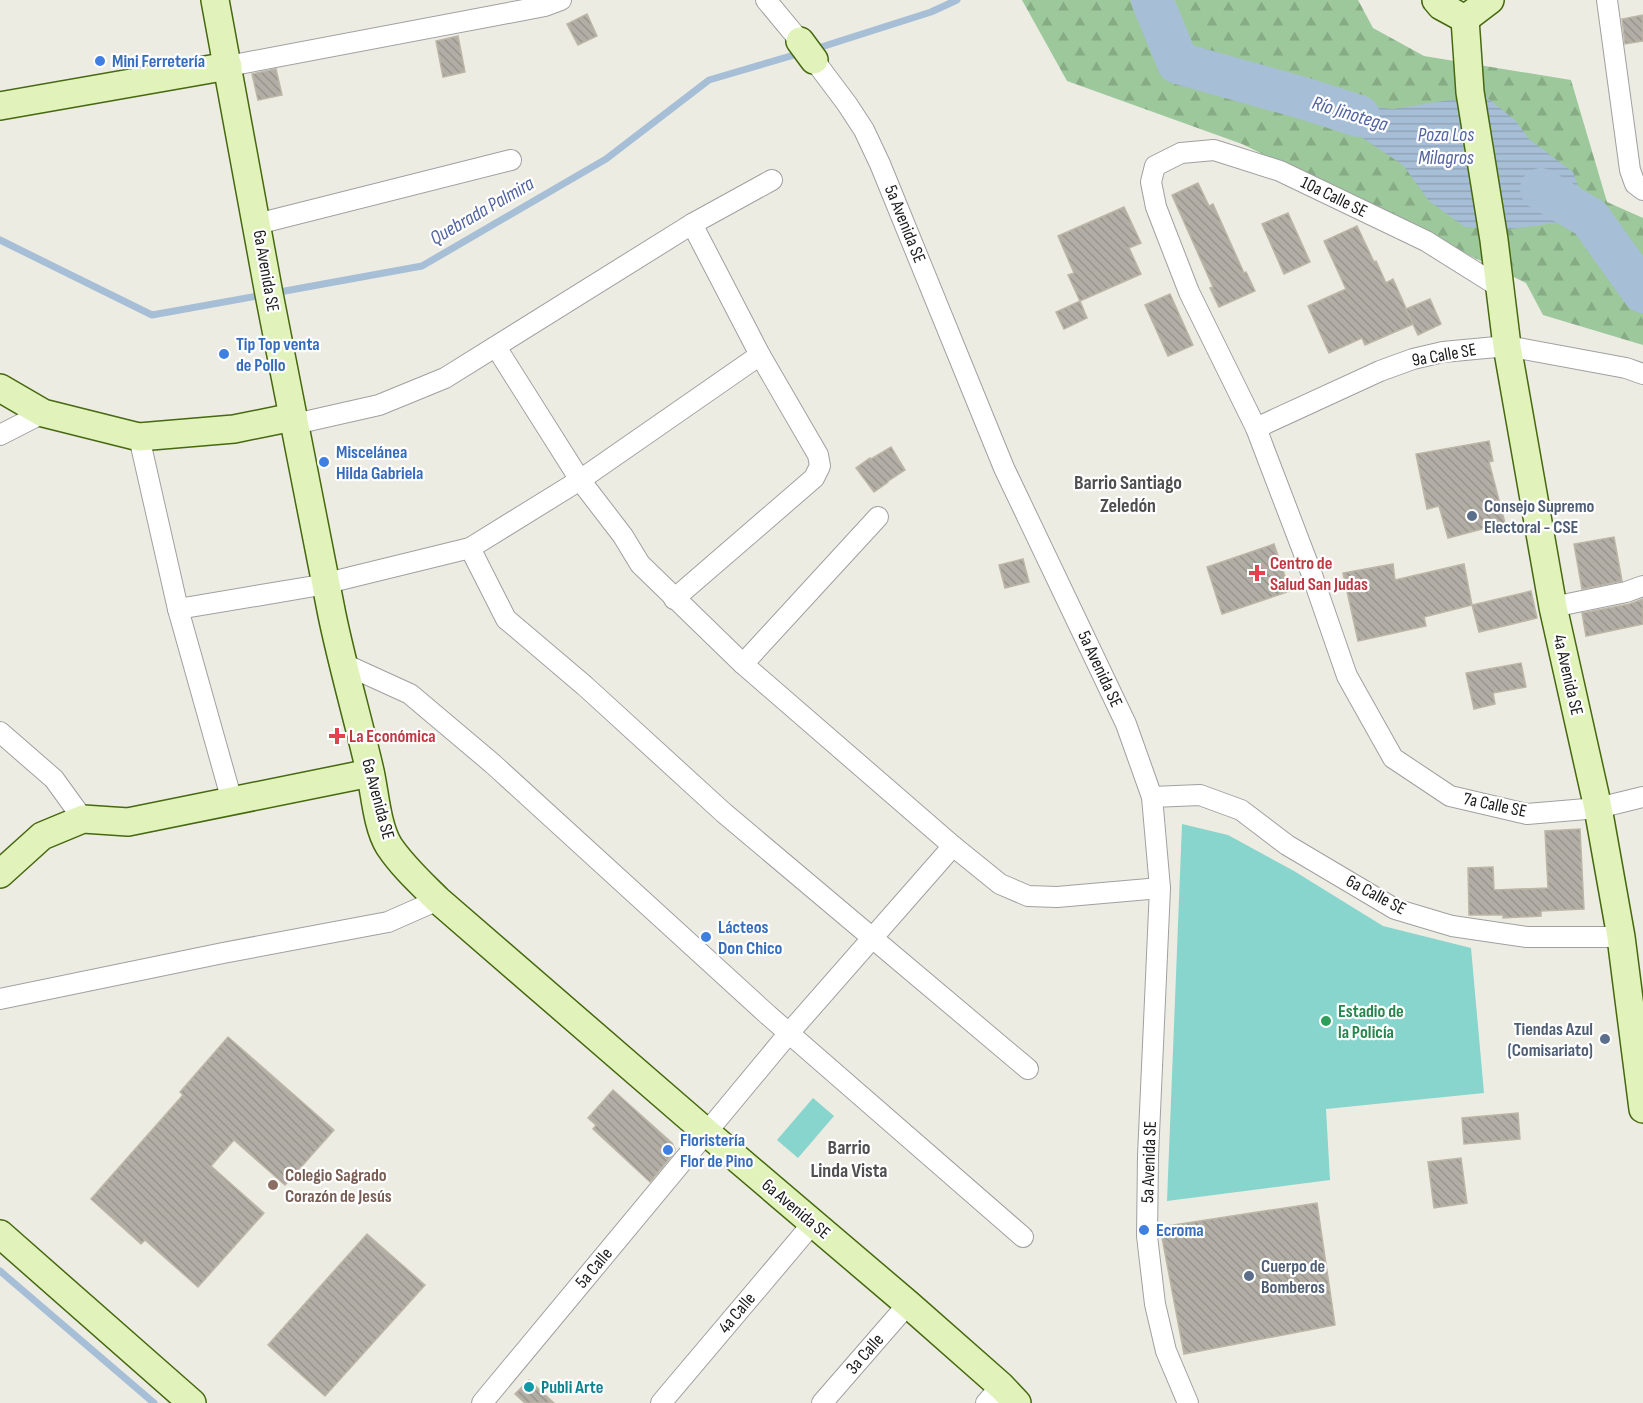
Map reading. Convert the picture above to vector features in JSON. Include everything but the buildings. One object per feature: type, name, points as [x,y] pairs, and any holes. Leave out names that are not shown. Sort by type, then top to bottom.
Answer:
[{"type":"street","name":"6a Avenida SE","points":[[215,0],[342,663],[370,773],[376,810],[388,844],[409,872],[438,900],[908,1304],[1001,1397]]},
{"type":"street","points":[[0,106],[228,66],[545,6],[561,0]]},
{"type":"street","name":"5a Avenida SE","points":[[766,0],[847,104],[864,130],[1004,468],[1126,724],[1152,797],[1160,888],[1148,1156],[1147,1236],[1155,1304],[1166,1351],[1188,1403]]},
{"type":"street","points":[[1436,0],[1441,6],[1465,19],[1490,0]]},
{"type":"street","points":[[1607,0],[1630,170],[1639,187]]},
{"type":"street","name":"4a Avenida SE","points":[[1465,19],[1470,92],[1501,288],[1507,346],[1552,607],[1598,808],[1621,937],[1634,975],[1643,1109]]},
{"type":"street","name":"10a Calle SE","points":[[1256,428],[1190,292],[1156,207],[1151,182],[1155,166],[1181,153],[1214,150],[1280,171],[1426,241],[1501,288]]},
{"type":"street","points":[[257,224],[511,160]]},
{"type":"street","points":[[0,388],[43,413],[139,437],[234,429],[379,405],[445,378],[692,224],[772,180]]},
{"type":"street","points":[[674,599],[814,478],[820,466],[818,455],[760,355],[692,224]]},
{"type":"street","name":"9a Calle SE","points":[[1256,428],[1380,371],[1413,358],[1443,352],[1507,346],[1626,368],[1643,374]]},
{"type":"street","points":[[496,347],[579,480],[623,537],[640,564],[743,664],[953,846],[1000,884],[1028,896],[1056,897],[1160,888]]},
{"type":"street","points":[[178,609],[326,583],[470,548],[579,480],[760,355]]},
{"type":"street","points":[[0,435],[43,413]]},
{"type":"street","name":"7a Calle SE","points":[[1256,428],[1311,572],[1347,676],[1393,758],[1450,796],[1527,814],[1598,808],[1643,797]]},
{"type":"street","points":[[139,437],[178,609],[232,801]]},
{"type":"street","points":[[743,664],[878,517]]},
{"type":"street","points":[[470,548],[506,619],[585,686],[724,813],[1028,1068]]},
{"type":"street","points":[[1552,607],[1626,592],[1643,586]]},
{"type":"street","points":[[342,663],[410,694],[493,764],[789,1033],[1023,1237]]},
{"type":"street","points":[[0,732],[54,779],[83,819]]},
{"type":"street","points":[[0,874],[42,836],[83,819],[128,822],[370,773]]},
{"type":"street","name":"6a Calle SE","points":[[1152,797],[1200,795],[1241,810],[1287,845],[1395,909],[1452,926],[1527,937],[1621,937]]},
{"type":"street","name":"5a Calle","points":[[482,1403],[789,1033],[953,846]]},
{"type":"street","points":[[0,999],[388,922],[438,900]]},
{"type":"street","name":"4a Calle","points":[[661,1403],[813,1223]]},
{"type":"street","points":[[0,1234],[192,1403]]},
{"type":"street","name":"3a Calle","points":[[822,1403],[908,1304]]},
{"type":"green space","points":[[1022,0],[1358,0],[1373,28],[1424,56],[1571,80],[1607,202],[1643,218],[1643,345],[1543,315],[1526,283],[1242,144],[1067,81]]},
{"type":"shaded area","name":"Estadio de la Policía","points":[[1182,824],[1228,835],[1294,871],[1383,926],[1471,948],[1484,1093],[1326,1109],[1330,1180],[1167,1201]]},
{"type":"shaded area","points":[[813,1098],[834,1116],[798,1158],[777,1140]]},
{"type":"water","name":"Poza Los Milagros","points":[[1486,97],[1515,120],[1529,139],[1573,172],[1590,218],[1504,230],[1465,227],[1429,201],[1403,165],[1303,98],[1393,109]]},
{"type":"waterway","name":"Quebrada Palmira","points":[[815,49],[931,12],[957,0]]},
{"type":"waterway","name":"Río Jinotega","points":[[1152,0],[1178,63],[1359,116]]},
{"type":"waterway","name":"Quebrada Palmira","points":[[274,293],[422,266],[606,159],[709,80],[801,53]]},
{"type":"waterway","name":"Río Jinotega","points":[[1541,189],[1590,218],[1643,292]]},
{"type":"waterway","name":"Quebrada Palmira","points":[[0,240],[152,315],[263,295]]},
{"type":"waterway","points":[[0,1271],[154,1403]]},
{"type":"place","name":"Mini Ferretería","points":[[100,61]]},
{"type":"place","name":"Tip Top venta de Pollo","points":[[224,354]]},
{"type":"place","name":"Miscelánea Hilda Gabriela","points":[[324,462]]},
{"type":"place","name":"Consejo Supremo Electoral - CSE","points":[[1472,516]]},
{"type":"place","name":"Centro de Salud San Judas","points":[[1257,573]]},
{"type":"place","name":"La Económica","points":[[337,736]]},
{"type":"place","name":"Lácteos Don Chico","points":[[706,937]]},
{"type":"place","name":"Estadio de la Policía","points":[[1326,1021]]},
{"type":"place","name":"Tiendas Azul (Comisariato)","points":[[1605,1039]]},
{"type":"place","name":"Floristería Flor de Pino","points":[[668,1150]]},
{"type":"place","name":"Colegio Sagrado Corazón de Jesús","points":[[273,1185]]},
{"type":"place","name":"Ecroma","points":[[1144,1230]]},
{"type":"place","name":"Cuerpo de Bomberos","points":[[1249,1276]]},
{"type":"place","name":"Publi Arte","points":[[529,1387]]},
{"type":"district","name":"Barrio Santiago Zeledón","points":[[1128,494]]},
{"type":"district","name":"Barrio Linda Vista","points":[[849,1160]]}]
